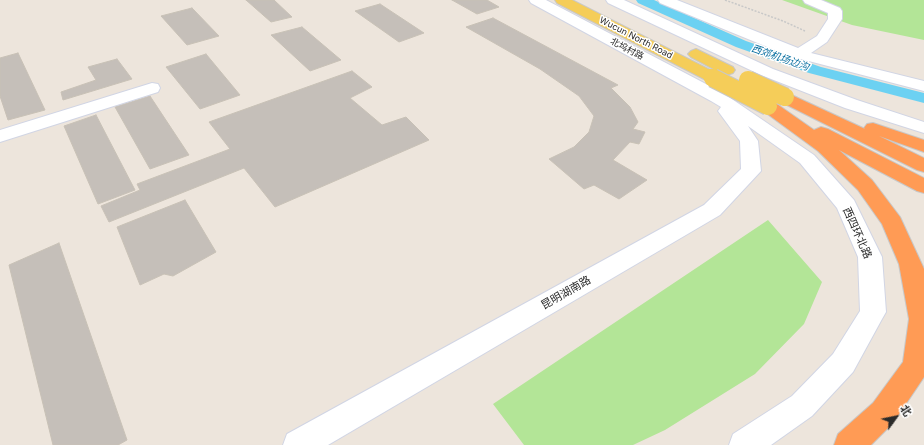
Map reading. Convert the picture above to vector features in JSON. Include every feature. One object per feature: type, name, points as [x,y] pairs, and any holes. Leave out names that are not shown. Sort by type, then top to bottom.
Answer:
[{"type":"highway","points":[[777,102],[924,146]]},
{"type":"highway","points":[[777,102],[924,166]]},
{"type":"highway","points":[[777,102],[924,186]]},
{"type":"highway","points":[[777,102],[865,184],[892,222],[911,264],[922,319],[916,366],[883,413],[849,445]]},
{"type":"main road","name":"Wucun North Road","points":[[562,0],[714,87],[777,102]]},
{"type":"main road","name":"Wucun North Road","points":[[586,0],[727,70],[777,102]]},
{"type":"street","name":"北坞村路","points":[[536,0],[714,87]]},
{"type":"street","points":[[613,0],[767,72],[851,104],[924,128]]},
{"type":"street","points":[[665,0],[792,58],[924,86]]},
{"type":"street","points":[[714,87],[767,72],[822,39],[835,19],[835,11],[810,0]]},
{"type":"street","name":"昆明湖南路","points":[[298,445],[712,210],[751,171],[749,141],[714,87]]},
{"type":"street","name":"西四环北路","points":[[714,87],[806,159],[846,205],[870,257],[873,312],[843,363],[802,406],[744,445]]},
{"type":"street","points":[[0,136],[152,88]]},
{"type":"path","points":[[725,0],[783,21],[822,39]]},
{"type":"green space","points":[[782,0],[924,0],[924,40],[852,25]]},
{"type":"green space","points":[[768,220],[822,282],[804,324],[755,374],[665,430],[633,445],[524,445],[493,404]]},
{"type":"building","points":[[246,0],[274,0],[292,17],[271,22]]},
{"type":"building","points":[[452,0],[487,0],[499,7],[477,14]]},
{"type":"building","points":[[380,4],[424,33],[399,42],[355,11]]},
{"type":"building","points":[[192,8],[219,36],[187,45],[161,16]]},
{"type":"building","points":[[493,18],[618,85],[611,88],[630,107],[638,122],[633,129],[645,132],[639,144],[630,142],[613,160],[647,180],[619,199],[594,185],[584,189],[549,159],[574,147],[589,132],[594,116],[579,96],[540,69],[466,27]]},
{"type":"building","points":[[302,27],[341,60],[310,71],[271,35]]},
{"type":"building","points":[[18,53],[45,110],[8,120],[0,96],[0,58]]},
{"type":"building","points":[[206,54],[240,95],[200,109],[166,67]]},
{"type":"building","points":[[117,59],[132,79],[63,100],[61,92],[96,80],[88,67]]},
{"type":"building","points":[[352,71],[372,87],[350,98],[382,125],[406,117],[429,140],[275,207],[244,168],[109,222],[101,206],[140,190],[137,184],[230,149],[209,122]]},
{"type":"building","points":[[150,96],[189,155],[150,169],[115,107]]},
{"type":"building","points":[[96,115],[135,190],[98,204],[64,126]]},
{"type":"building","points":[[185,200],[216,252],[173,276],[164,274],[140,285],[117,227]]},
{"type":"building","points":[[59,243],[127,440],[118,445],[53,445],[9,265]]},
{"type":"waterway","name":"西郊机场边沟","points":[[643,0],[741,44],[815,70],[924,98]]}]
